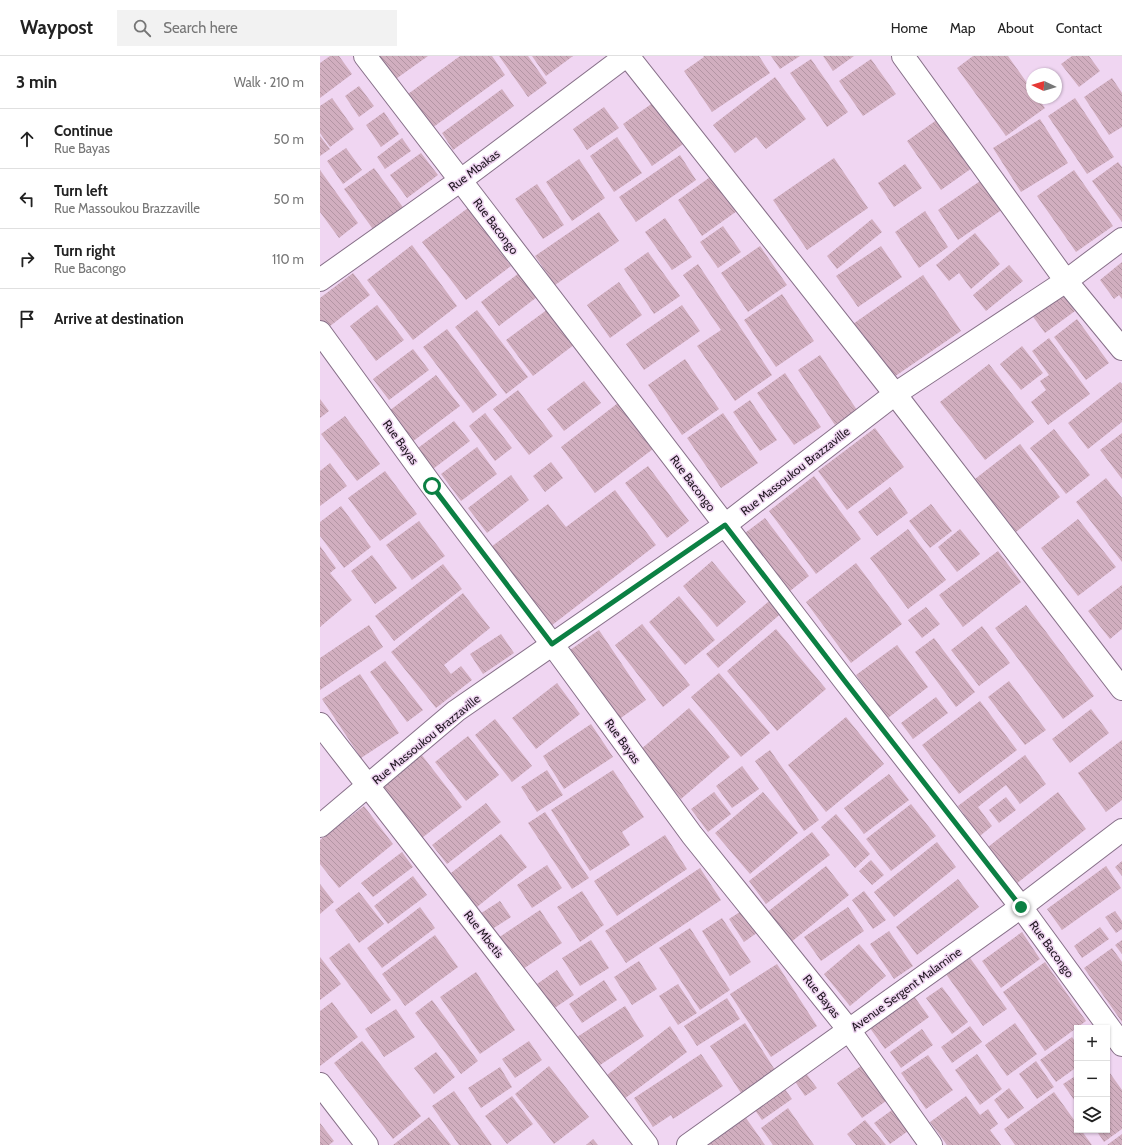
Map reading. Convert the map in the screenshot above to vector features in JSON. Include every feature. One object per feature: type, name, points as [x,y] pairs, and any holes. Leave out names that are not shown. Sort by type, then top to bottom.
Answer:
[{"type":"street","name":"Rue Bacongo","points":[[365,56],[844,680],[1021,907],[1122,1045]]},
{"type":"street","name":"Rue Mbakas","points":[[320,280],[461,180],[627,56]]},
{"type":"street","points":[[627,56],[895,394],[1122,689]]},
{"type":"street","points":[[903,56],[1066,281],[1122,349]]},
{"type":"street","name":"Rue Massoukou Brazzaville","points":[[320,826],[456,711],[725,525],[895,394],[1066,281],[1122,239]]},
{"type":"street","name":"Rue Bayas","points":[[320,332],[432,486],[552,644],[692,835],[849,1030],[931,1145]]},
{"type":"street","name":"Rue Mbetis","points":[[320,724],[647,1145]]},
{"type":"street","name":"Avenue Sergent Malamine","points":[[688,1145],[1021,907],[1122,830]]},
{"type":"street","points":[[320,1084],[367,1145]]},
{"type":"building","points":[[330,56],[339,56],[352,74],[320,98],[320,63]]},
{"type":"building","points":[[375,56],[428,56],[393,81]]},
{"type":"building","points":[[460,56],[492,56],[505,75],[432,128],[408,94]]},
{"type":"building","points":[[499,56],[528,56],[547,83],[528,97]]},
{"type":"building","points":[[532,56],[573,56],[546,76]]},
{"type":"building","points":[[703,56],[759,56],[770,73],[712,112],[684,71],[704,57]]},
{"type":"building","points":[[771,56],[800,56],[780,69]]},
{"type":"building","points":[[823,56],[854,56],[833,71]]},
{"type":"building","points":[[973,56],[1008,56],[1026,82],[1026,104],[1042,104],[1045,108],[1006,136],[957,68]]},
{"type":"building","points":[[1072,56],[1089,56],[1100,71],[1079,87],[1061,64]]},
{"type":"building","points":[[811,59],[848,112],[827,127],[790,73]]},
{"type":"building","points":[[871,59],[896,94],[863,116],[839,81]]},
{"type":"building","points":[[775,77],[806,119],[766,149],[756,137],[735,153],[713,125]]},
{"type":"building","points":[[1112,78],[1122,93],[1122,127],[1109,135],[1084,97]]},
{"type":"building","points":[[359,86],[374,106],[359,117],[345,96]]},
{"type":"building","points":[[502,89],[514,106],[453,150],[442,133]]},
{"type":"building","points":[[332,98],[354,129],[330,147],[320,133],[320,106]]},
{"type":"building","points":[[1075,98],[1114,157],[1087,174],[1048,116]]},
{"type":"building","points":[[657,100],[686,142],[652,166],[623,124]]},
{"type":"building","points":[[604,107],[619,128],[587,150],[573,129]]},
{"type":"building","points":[[384,112],[399,134],[381,147],[366,125]]},
{"type":"building","points":[[938,119],[972,168],[941,190],[907,141]]},
{"type":"building","points":[[1040,119],[1068,163],[1021,192],[993,148]]},
{"type":"building","points":[[320,136],[330,149],[320,156]]},
{"type":"building","points":[[617,137],[642,173],[614,192],[590,156]]},
{"type":"building","points":[[402,138],[411,151],[385,169],[377,157]]},
{"type":"building","points":[[346,148],[362,170],[343,184],[327,161]]},
{"type":"building","points":[[421,153],[438,175],[407,198],[390,175]]},
{"type":"building","points":[[680,155],[696,180],[636,222],[619,197]]},
{"type":"building","points":[[834,158],[868,208],[807,250],[773,200]]},
{"type":"building","points":[[579,159],[605,198],[572,221],[546,182]]},
{"type":"building","points":[[1118,162],[1122,167],[1122,222],[1092,181]]},
{"type":"building","points":[[905,164],[922,188],[894,207],[878,183]]},
{"type":"building","points":[[374,168],[405,210],[375,232],[344,189]]},
{"type":"building","points":[[320,170],[358,223],[339,238],[320,212]]},
{"type":"building","points":[[1074,170],[1113,226],[1076,252],[1037,196]]},
{"type":"building","points":[[713,175],[737,211],[702,236],[678,200]]},
{"type":"building","points":[[983,179],[1003,209],[958,240],[938,210]]},
{"type":"building","points":[[537,184],[564,225],[543,239],[515,199]]},
{"type":"building","points":[[468,208],[511,266],[466,300],[422,242]]},
{"type":"building","points":[[925,211],[948,247],[919,268],[895,232]]},
{"type":"building","points":[[599,212],[619,241],[555,285],[535,256]]},
{"type":"building","points":[[665,218],[692,257],[672,270],[645,232]]},
{"type":"building","points":[[872,219],[882,232],[837,269],[827,256]]},
{"type":"building","points":[[723,226],[741,252],[718,268],[700,242]]},
{"type":"building","points":[[975,233],[1000,264],[971,289],[959,273],[949,281],[936,265]]},
{"type":"building","points":[[412,245],[457,306],[413,340],[367,280]]},
{"type":"building","points":[[760,246],[787,285],[748,312],[721,273]]},
{"type":"building","points":[[881,246],[902,277],[858,307],[836,276]]},
{"type":"building","points":[[648,252],[680,296],[654,314],[624,269]]},
{"type":"building","points":[[1122,262],[1122,299],[1119,295],[1114,299],[1100,280]]},
{"type":"building","points":[[698,264],[772,375],[735,401],[697,346],[721,330],[683,275]]},
{"type":"building","points":[[1009,265],[1023,281],[986,311],[973,295]]},
{"type":"building","points":[[353,273],[370,295],[325,330],[320,323],[320,298]]},
{"type":"building","points":[[519,273],[537,297],[499,326],[481,302]]},
{"type":"building","points":[[923,275],[961,331],[891,379],[853,324]]},
{"type":"building","points":[[619,282],[642,315],[610,338],[587,305]]},
{"type":"building","points":[[1061,292],[1075,311],[1045,333],[1031,314]]},
{"type":"building","points":[[782,294],[814,341],[776,367],[744,320]]},
{"type":"building","points":[[377,305],[404,340],[376,361],[350,326]]},
{"type":"building","points":[[682,305],[700,331],[644,370],[626,344]]},
{"type":"building","points":[[548,309],[575,344],[533,376],[506,340]]},
{"type":"building","points":[[477,310],[528,377],[506,394],[455,327]]},
{"type":"building","points":[[1077,319],[1109,363],[1086,380],[1054,337]]},
{"type":"building","points":[[447,329],[497,395],[473,413],[423,347]]},
{"type":"building","points":[[1049,338],[1090,394],[1048,425],[1031,402],[1046,390],[1040,381],[1049,375],[1032,351]]},
{"type":"building","points":[[1022,346],[1043,373],[1021,390],[1000,364]]},
{"type":"building","points":[[413,349],[429,370],[389,400],[373,379]]},
{"type":"building","points":[[820,355],[857,410],[835,425],[798,370]]},
{"type":"building","points":[[685,359],[719,409],[682,435],[648,385]]},
{"type":"building","points":[[989,364],[1034,422],[985,460],[940,402]]},
{"type":"building","points":[[785,373],[821,427],[794,445],[757,393]]},
{"type":"building","points":[[436,375],[460,406],[412,442],[389,411]]},
{"type":"building","points":[[584,381],[601,403],[564,431],[547,409]]},
{"type":"building","points":[[1120,382],[1122,384],[1122,422],[1088,449],[1068,423]]},
{"type":"building","points":[[518,390],[553,436],[529,455],[493,409]]},
{"type":"building","points":[[320,399],[329,411],[320,418]]},
{"type":"building","points":[[750,400],[777,440],[760,451],[733,412]]},
{"type":"building","points":[[618,403],[653,449],[595,493],[561,447]]},
{"type":"building","points":[[485,413],[512,448],[495,461],[469,426]]},
{"type":"building","points":[[723,413],[758,463],[721,488],[687,438]]},
{"type":"building","points":[[345,416],[380,464],[357,481],[321,434]]},
{"type":"building","points":[[454,421],[470,441],[433,469],[418,448]]},
{"type":"building","points":[[875,428],[904,467],[847,510],[818,471]]},
{"type":"building","points":[[1054,429],[1090,475],[1066,494],[1030,448]]},
{"type":"building","points":[[1122,433],[1122,479],[1100,450]]},
{"type":"building","points":[[1020,444],[1060,497],[1016,532],[975,479]]},
{"type":"building","points":[[477,447],[497,474],[461,501],[441,474]]},
{"type":"building","points":[[551,462],[563,478],[545,492],[533,476]]},
{"type":"building","points":[[330,463],[347,486],[320,506],[320,471]]},
{"type":"building","points":[[648,466],[689,521],[667,538],[625,483]]},
{"type":"building","points":[[385,471],[417,514],[380,541],[348,498]]},
{"type":"building","points":[[511,475],[529,500],[487,533],[468,508]]},
{"type":"building","points":[[814,476],[861,539],[816,574],[769,511]]},
{"type":"building","points":[[1106,478],[1122,498],[1122,562],[1076,502]]},
{"type":"building","points":[[890,487],[908,513],[877,536],[858,512]]},
{"type":"building","points":[[615,490],[656,545],[547,629],[487,550],[548,504],[566,527]]},
{"type":"building","points":[[931,504],[952,531],[930,548],[909,521]]},
{"type":"building","points":[[341,506],[371,547],[344,568],[320,536],[320,522]]},
{"type":"building","points":[[765,518],[809,576],[785,595],[741,536]]},
{"type":"building","points":[[1078,519],[1116,567],[1078,596],[1041,548]]},
{"type":"building","points":[[419,521],[445,556],[412,580],[386,545]]},
{"type":"building","points":[[908,529],[946,580],[908,609],[870,558]]},
{"type":"building","points":[[960,529],[980,554],[957,572],[938,547]]},
{"type":"building","points":[[320,546],[336,568],[330,573],[352,600],[320,627]]},
{"type":"building","points":[[998,551],[1021,582],[963,627],[939,595]]},
{"type":"building","points":[[372,555],[397,588],[375,604],[351,571]]},
{"type":"building","points":[[712,561],[746,602],[717,627],[683,586]]},
{"type":"building","points":[[856,563],[902,624],[851,663],[806,602]]},
{"type":"building","points":[[443,564],[462,589],[394,641],[375,616]]},
{"type":"building","points":[[1122,585],[1122,629],[1110,639],[1088,611]]},
{"type":"building","points":[[463,593],[490,628],[444,665],[451,674],[461,666],[472,680],[436,708],[391,652]]},
{"type":"building","points":[[679,596],[715,640],[685,665],[649,622]]},
{"type":"building","points":[[774,597],[785,610],[718,668],[706,654]]},
{"type":"building","points":[[1026,605],[1094,696],[1063,719],[995,628]]},
{"type":"building","points":[[926,607],[940,624],[922,638],[908,620]]},
{"type":"building","points":[[642,624],[690,685],[663,707],[615,645]]},
{"type":"building","points":[[369,625],[383,647],[320,690],[320,658]]},
{"type":"building","points":[[982,626],[1010,663],[979,686],[951,650]]},
{"type":"building","points":[[776,629],[826,689],[777,731],[727,671]]},
{"type":"building","points":[[599,630],[646,700],[618,720],[570,650]]},
{"type":"building","points":[[501,634],[514,653],[483,674],[470,654]]},
{"type":"building","points":[[934,638],[975,692],[956,707],[915,652]]},
{"type":"building","points":[[897,645],[928,687],[888,718],[856,675]]},
{"type":"building","points":[[385,661],[423,710],[407,722],[370,672]]},
{"type":"building","points":[[719,673],[770,733],[741,757],[691,697]]},
{"type":"building","points":[[360,674],[399,733],[361,758],[322,699]]},
{"type":"building","points":[[1009,681],[1046,730],[1025,745],[988,697]]},
{"type":"building","points":[[557,683],[580,714],[536,749],[512,718]]},
{"type":"building","points":[[936,697],[948,713],[913,739],[901,723]]},
{"type":"building","points":[[980,701],[1017,750],[959,794],[922,745]]},
{"type":"building","points":[[689,708],[730,757],[681,799],[640,750]]},
{"type":"building","points":[[1091,709],[1109,733],[1070,763],[1052,739]]},
{"type":"building","points":[[846,717],[884,764],[826,812],[788,765]]},
{"type":"building","points":[[495,719],[532,766],[512,782],[475,735]]},
{"type":"building","points":[[591,724],[613,757],[564,789],[543,756]]},
{"type":"building","points":[[468,736],[499,775],[466,801],[435,762]]},
{"type":"building","points":[[1122,740],[1122,800],[1106,812],[1078,773]]},
{"type":"building","points":[[770,750],[819,820],[804,831],[755,761]]},
{"type":"building","points":[[421,754],[462,807],[418,841],[377,789]]},
{"type":"building","points":[[1025,755],[1046,784],[1020,804],[1006,785],[978,807],[992,826],[980,836],[958,806]]},
{"type":"building","points":[[742,766],[759,789],[732,808],[716,786]]},
{"type":"building","points":[[547,770],[563,795],[537,812],[521,787]]},
{"type":"building","points":[[613,770],[644,817],[622,832],[630,845],[590,871],[551,810]]},
{"type":"building","points":[[889,774],[909,800],[864,834],[844,808]]},
{"type":"building","points":[[714,792],[731,814],[708,832],[691,809]]},
{"type":"building","points":[[763,792],[798,833],[750,874],[715,833]]},
{"type":"building","points":[[1058,792],[1086,829],[1016,884],[988,847]]},
{"type":"building","points":[[1006,797],[1016,810],[999,823],[989,810]]},
{"type":"building","points":[[486,803],[501,822],[447,864],[432,845]]},
{"type":"building","points":[[911,804],[936,836],[891,871],[866,839]]},
{"type":"building","points":[[364,806],[393,844],[339,888],[320,864],[320,840]]},
{"type":"building","points":[[545,812],[589,878],[572,889],[528,823]]},
{"type":"building","points":[[836,814],[870,854],[855,868],[821,827]]},
{"type":"building","points":[[812,832],[830,855],[766,904],[749,881]]},
{"type":"building","points":[[501,834],[527,867],[477,907],[451,873]]},
{"type":"building","points":[[665,835],[687,869],[617,916],[594,881]]},
{"type":"building","points":[[937,842],[956,867],[894,917],[874,892]]},
{"type":"building","points":[[402,852],[413,867],[373,897],[361,883]]},
{"type":"building","points":[[871,860],[884,875],[872,885],[859,871]]},
{"type":"building","points":[[1122,861],[1122,876],[1115,867]]},
{"type":"building","points":[[547,865],[562,888],[532,908],[517,885]]},
{"type":"building","points":[[826,866],[849,895],[790,943],[766,913]]},
{"type":"building","points":[[1106,866],[1121,888],[1062,930],[1047,909]]},
{"type":"building","points":[[700,868],[721,900],[626,963],[605,931]]},
{"type":"building","points":[[413,876],[427,895],[388,924],[374,906]]},
{"type":"building","points":[[958,879],[979,907],[917,955],[896,927]]},
{"type":"building","points":[[320,884],[334,902],[320,914]]},
{"type":"building","points":[[582,891],[604,925],[580,942],[557,907]]},
{"type":"building","points":[[864,891],[886,920],[873,929],[852,900]]},
{"type":"building","points":[[359,892],[384,924],[359,943],[335,910]]},
{"type":"building","points":[[500,901],[511,917],[486,933],[475,917]]},
{"type":"building","points":[[420,907],[435,928],[382,968],[367,948]]},
{"type":"building","points":[[848,907],[864,931],[821,961],[804,937]]},
{"type":"building","points":[[746,908],[761,930],[744,942],[729,919]]},
{"type":"building","points":[[540,910],[562,943],[520,971],[498,938]]},
{"type":"building","points":[[1115,911],[1122,921],[1122,929],[1116,933],[1105,917]]},
{"type":"building","points":[[722,918],[751,962],[730,976],[702,931]]},
{"type":"building","points":[[1100,927],[1109,939],[1082,958],[1074,946]]},
{"type":"building","points":[[690,928],[730,990],[700,1010],[659,948]]},
{"type":"building","points":[[889,931],[913,966],[894,979],[870,944]]},
{"type":"building","points":[[1022,932],[1040,959],[1001,988],[982,961]]},
{"type":"building","points":[[435,935],[458,967],[405,1006],[382,974]]},
{"type":"building","points":[[591,940],[609,968],[580,986],[562,958]]},
{"type":"building","points":[[1122,940],[1122,954],[1115,945]]},
{"type":"building","points":[[349,943],[391,1000],[371,1014],[329,958]]},
{"type":"building","points":[[859,944],[886,976],[850,1006],[824,974]]},
{"type":"building","points":[[1112,948],[1122,962],[1122,1022],[1084,968]]},
{"type":"building","points":[[320,957],[341,984],[320,1000]]},
{"type":"building","points":[[970,958],[1007,1009],[983,1026],[946,974]]},
{"type":"building","points":[[639,961],[657,989],[632,1005],[614,977]]},
{"type":"building","points":[[1045,962],[1086,1021],[1081,1025],[1074,1025],[1074,1030],[1045,1051],[1003,992]]},
{"type":"building","points":[[777,964],[817,1026],[771,1057],[730,994]]},
{"type":"building","points":[[557,970],[574,995],[553,1009],[537,984]]},
{"type":"building","points":[[476,972],[515,1030],[480,1054],[440,997]]},
{"type":"building","points":[[604,980],[617,1000],[582,1023],[569,1004]]},
{"type":"building","points":[[678,984],[697,1013],[678,1025],[659,996]]},
{"type":"building","points":[[942,987],[968,1022],[952,1034],[926,998]]},
{"type":"building","points":[[911,992],[929,1017],[885,1049],[867,1024]]},
{"type":"building","points":[[727,998],[740,1019],[697,1046],[684,1026]]},
{"type":"building","points":[[432,1000],[478,1061],[461,1074],[415,1013]]},
{"type":"building","points":[[332,1002],[358,1037],[320,1066],[320,1011]]},
{"type":"building","points":[[625,1006],[644,1036],[597,1067],[577,1037]]},
{"type":"building","points":[[396,1009],[415,1037],[384,1057],[365,1029]]},
{"type":"building","points":[[745,1023],[775,1070],[741,1093],[710,1046]]},
{"type":"building","points":[[1015,1023],[1037,1054],[1007,1076],[985,1045]]},
{"type":"building","points":[[670,1026],[687,1052],[620,1102],[602,1079]]},
{"type":"building","points":[[970,1026],[982,1042],[952,1063],[941,1047]]},
{"type":"building","points":[[922,1029],[933,1045],[901,1068],[890,1052]]},
{"type":"building","points":[[1072,1037],[1074,1040],[1074,1069],[1056,1082],[1040,1060]]},
{"type":"building","points":[[362,1041],[421,1116],[393,1139],[334,1063]]},
{"type":"building","points":[[529,1041],[542,1060],[515,1078],[502,1059]]},
{"type":"building","points":[[436,1052],[455,1077],[434,1094],[414,1068]]},
{"type":"building","points":[[701,1054],[723,1086],[673,1119],[671,1115],[653,1127],[634,1098]]},
{"type":"building","points":[[977,1054],[1002,1089],[980,1105],[955,1070]]},
{"type":"building","points":[[928,1055],[953,1090],[926,1109],[901,1073]]},
{"type":"building","points":[[1036,1061],[1054,1087],[1037,1099],[1019,1074]]},
{"type":"building","points":[[549,1066],[589,1117],[554,1144],[515,1094]]},
{"type":"building","points":[[861,1066],[886,1101],[862,1118],[837,1083]]},
{"type":"building","points":[[500,1067],[512,1087],[481,1108],[468,1088]]},
{"type":"building","points":[[805,1072],[817,1088],[805,1096],[794,1080]]},
{"type":"building","points":[[1110,1073],[1122,1090],[1122,1129],[1104,1142],[1098,1133],[1110,1133]]},
{"type":"building","points":[[1074,1077],[1074,1100],[1063,1084]]},
{"type":"building","points":[[782,1085],[792,1099],[762,1120],[752,1106]]},
{"type":"building","points":[[1009,1088],[1024,1108],[1008,1119],[994,1100]]},
{"type":"building","points":[[454,1091],[492,1145],[459,1145],[432,1106]]},
{"type":"building","points":[[1054,1092],[1074,1120],[1074,1133],[1083,1133],[1092,1145],[1015,1145],[1004,1129]]},
{"type":"building","points":[[512,1096],[533,1124],[507,1144],[485,1116]]},
{"type":"building","points":[[966,1096],[980,1115],[988,1109],[998,1124],[990,1130],[1001,1145],[947,1145],[930,1122]]},
{"type":"building","points":[[788,1108],[814,1145],[773,1145],[761,1128]]},
{"type":"building","points":[[892,1110],[908,1131],[890,1144],[874,1123]]},
{"type":"building","points":[[429,1117],[451,1145],[393,1145]]},
{"type":"building","points":[[746,1118],[765,1145],[706,1145]]},
{"type":"building","points":[[865,1120],[886,1145],[856,1145],[847,1134]]},
{"type":"building","points":[[320,1123],[334,1141],[329,1145],[320,1145]]},
{"type":"building","points":[[1122,1134],[1122,1145],[1107,1145]]},
{"type":"building","points":[[593,1139],[598,1145],[586,1145]]},
{"type":"route","points":[[432,486],[552,644],[725,525],[1021,907]]}]
